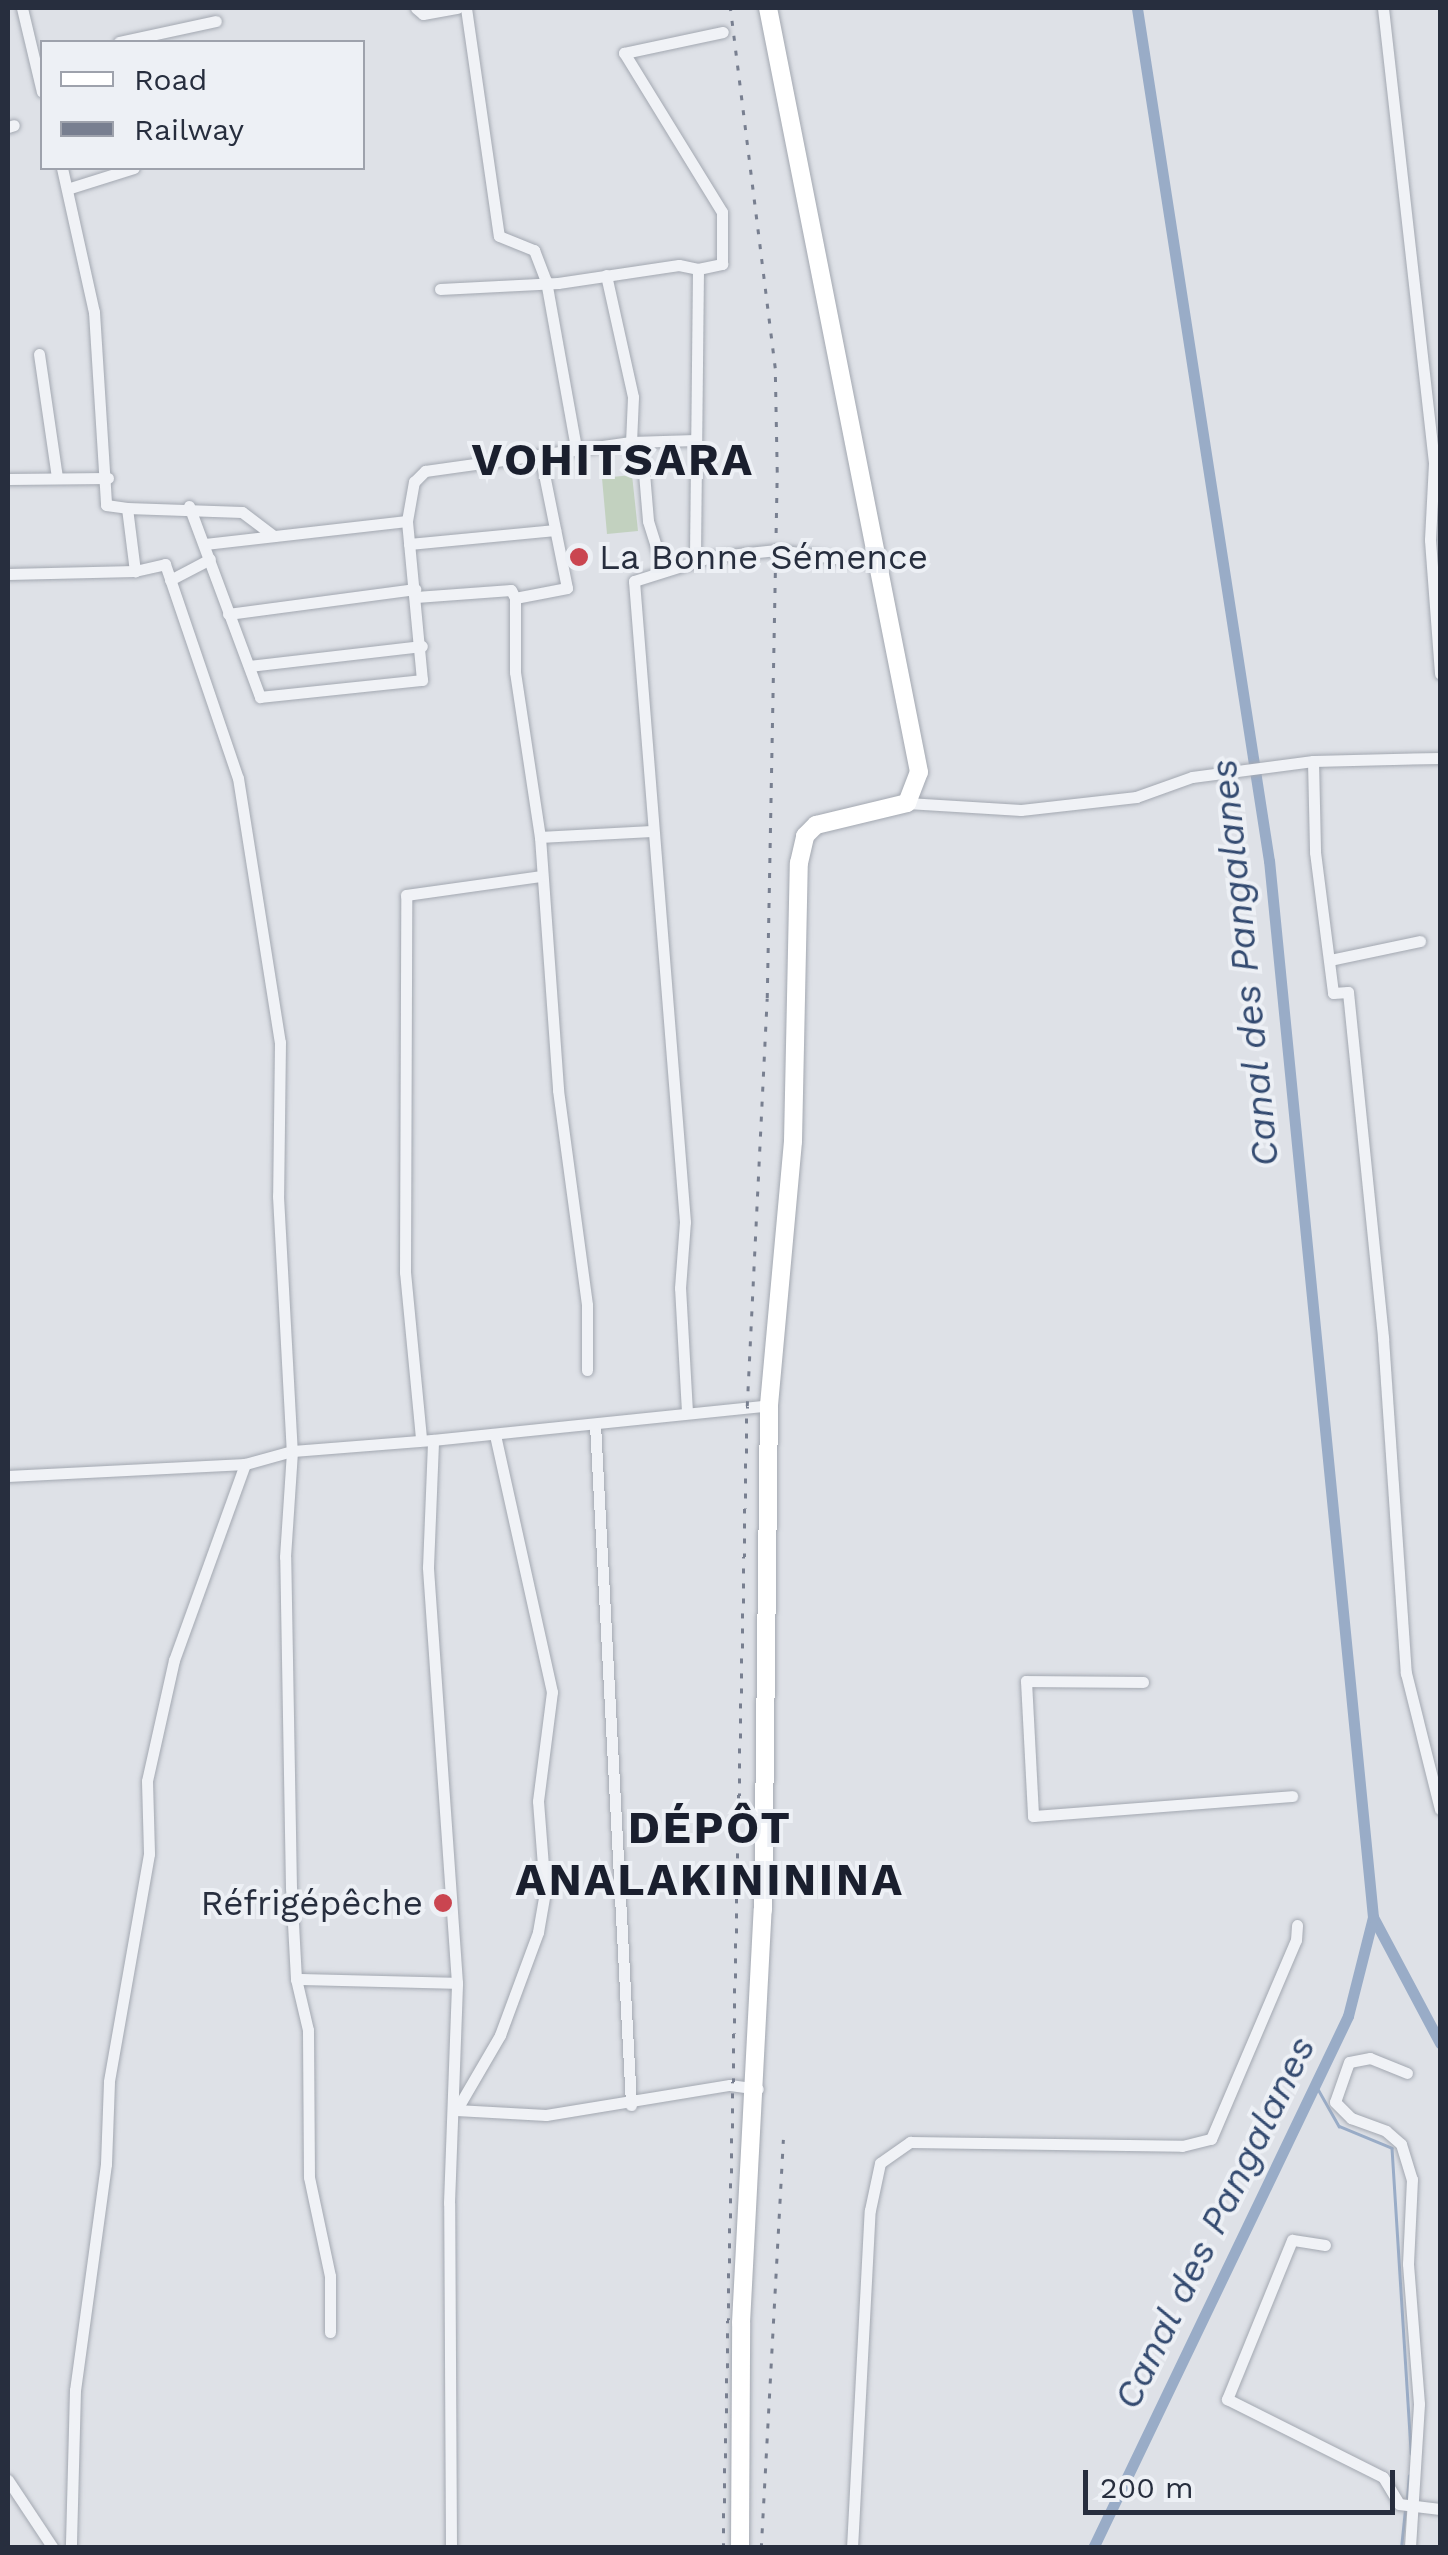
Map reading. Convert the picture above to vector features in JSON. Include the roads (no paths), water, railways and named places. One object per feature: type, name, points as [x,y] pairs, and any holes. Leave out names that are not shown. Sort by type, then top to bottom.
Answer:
[{"type":"main road","points":[[740,2548],[741,2323],[758,2089],[769,1405],[793,1141],[799,863],[805,836],[816,824],[907,803],[920,772],[768,8]]},
{"type":"street","points":[[22,8],[38,61]]},
{"type":"street","points":[[416,8],[423,14],[457,8]]},
{"type":"street","points":[[466,8],[500,236],[534,250],[546,281],[576,448]]},
{"type":"street","points":[[1383,8],[1437,459],[1435,540],[1440,674]]},
{"type":"street","points":[[128,40],[216,20]]},
{"type":"street","points":[[440,289],[722,264],[722,212],[624,52],[723,32]]},
{"type":"street","points":[[63,170],[92,294],[108,478],[106,505],[189,506],[242,512],[274,536]]},
{"type":"street","points":[[68,189],[128,170]]},
{"type":"street","points":[[695,561],[698,269]]},
{"type":"street","points":[[606,275],[632,397],[631,442],[643,461],[648,521],[663,569]]},
{"type":"street","points":[[39,354],[57,477]]},
{"type":"street","points":[[189,506],[260,696],[413,684],[426,672],[407,520],[418,474],[540,459],[576,448],[695,440]]},
{"type":"street","points":[[515,598],[567,588],[540,459]]},
{"type":"street","points":[[8,480],[108,478]]},
{"type":"street","points":[[127,508],[135,571]]},
{"type":"street","points":[[205,544],[407,520]]},
{"type":"street","points":[[410,544],[555,530]]},
{"type":"street","points":[[687,1412],[680,1288],[685,1222],[634,581],[695,561],[783,550],[880,564]]},
{"type":"street","points":[[170,580],[210,559]]},
{"type":"street","points":[[8,574],[135,571],[164,564],[238,778],[280,1042],[278,1196],[292,1451],[286,1575],[296,1979],[308,2030],[310,2178],[330,2276],[330,2332]]},
{"type":"street","points":[[228,614],[415,593],[511,590],[515,598],[515,672],[540,837],[558,1090],[588,1305],[588,1370]]},
{"type":"street","points":[[249,666],[422,646]]},
{"type":"street","points":[[907,803],[1021,810],[1136,797],[1192,777],[1314,761],[1440,758]]},
{"type":"street","points":[[1314,761],[1315,852],[1334,993],[1348,992],[1383,1338],[1406,1674],[1440,1809]]},
{"type":"street","points":[[540,837],[651,831]]},
{"type":"street","points":[[451,2548],[448,2222],[456,2110],[456,1984],[428,1567],[427,1439],[405,1272],[406,896],[542,876]]},
{"type":"street","points":[[1330,960],[1420,941]]},
{"type":"street","points":[[8,1476],[245,1464],[292,1451],[495,1435],[769,1405]]},
{"type":"street","points":[[595,1424],[631,2106]]},
{"type":"street","points":[[456,2110],[500,2035],[538,1932],[545,1892],[538,1801],[552,1692],[495,1435]]},
{"type":"street","points":[[71,2548],[75,2390],[106,2164],[109,2082],[149,1854],[147,1781],[174,1660],[245,1464]]},
{"type":"street","points":[[1142,1682],[1026,1681],[1033,1816],[1292,1796]]},
{"type":"street","points":[[852,2548],[870,2210],[880,2163],[910,2142],[1182,2146],[1211,2139],[1296,1940],[1296,1925]]},
{"type":"street","points":[[296,1979],[456,1984]]},
{"type":"street","points":[[1407,2074],[1370,2058],[1349,2062],[1336,2102],[1350,2118],[1386,2130],[1401,2144],[1412,2179],[1410,2548]]},
{"type":"street","points":[[456,2110],[546,2115],[631,2106],[730,2086],[758,2089]]},
{"type":"street","points":[[1324,2245],[1292,2240],[1226,2394],[1384,2476],[1412,2508],[1440,2509]]},
{"type":"street","points":[[8,2480],[53,2548]]},
{"type":"waterway","name":"Canal des Pangalanes","points":[[1093,2548],[1348,2016],[1373,1917],[1269,861],[1137,8]]},
{"type":"waterway","name":"Canal des Pangalanes","points":[[1373,1917],[1440,2043]]},
{"type":"waterway","points":[[1314,2082],[1339,2126],[1392,2148],[1411,2453]]},
{"type":"waterway","points":[[1407,2498],[1409,2476]]},
{"type":"waterway","points":[[1401,2548],[1405,2511]]},
{"type":"railway","points":[[723,2548],[747,1406],[767,998],[777,472],[775,368],[730,8]]},
{"type":"railway","points":[[761,2548],[783,2140]]},
{"type":"place","name":"La Bonne Sémence","points":[[579,557]]},
{"type":"place","name":"Réfrigépêche","points":[[443,1903]]},
{"type":"district","name":"VOHITSARA","points":[[613,460]]},
{"type":"district","name":"DÉPÔT ANALAKINININA","points":[[710,1854]]}]
